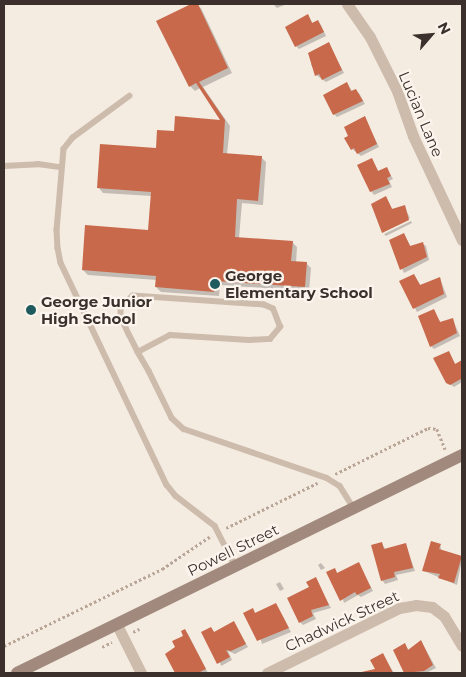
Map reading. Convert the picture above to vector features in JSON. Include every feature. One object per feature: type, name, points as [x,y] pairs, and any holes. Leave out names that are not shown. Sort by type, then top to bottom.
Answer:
[{"type":"street","name":"Lucian Lane","points":[[347,4],[370,37],[397,91],[413,136],[462,240]]},
{"type":"street","name":"Powell Street","points":[[17,673],[355,510],[462,455]]},
{"type":"street","name":"Chadwick Street","points":[[267,673],[399,608],[416,605],[432,606],[444,616],[462,646]]},
{"type":"street","points":[[117,624],[141,673]]},
{"type":"lane","points":[[130,96],[73,138],[64,149],[60,167],[57,230],[61,263],[167,485],[176,496],[215,526],[236,567]]},
{"type":"lane","points":[[4,166],[38,164],[60,167]]},
{"type":"lane","points":[[138,352],[170,335],[262,341],[276,334],[280,321],[273,309],[264,305],[133,296],[121,308],[121,317],[138,352],[172,418],[184,429],[327,478],[340,486],[355,510]]},
{"type":"path","points":[[341,471],[428,428],[437,429],[447,453]]},
{"type":"path","points":[[227,528],[311,486]]},
{"type":"path","points":[[4,646],[162,569],[212,535]]},
{"type":"building","points":[[191,4],[198,4],[228,68],[199,82],[225,120],[223,153],[262,156],[258,201],[237,199],[235,237],[293,241],[291,261],[307,262],[305,287],[215,281],[214,292],[155,287],[156,276],[82,270],[85,225],[148,230],[151,192],[97,188],[100,144],[156,148],[157,130],[174,131],[175,116],[220,120],[196,83],[189,87],[156,21]]},
{"type":"building","points":[[308,14],[312,23],[318,20],[324,32],[295,47],[285,27]]},
{"type":"building","points":[[329,42],[342,70],[322,80],[319,74],[315,76],[308,53]]},
{"type":"building","points":[[347,82],[351,91],[356,89],[363,101],[333,115],[323,95]]},
{"type":"building","points":[[365,116],[377,144],[357,154],[354,148],[351,150],[344,138],[348,136],[344,127]]},
{"type":"building","points":[[372,158],[378,171],[387,167],[391,176],[387,178],[390,184],[370,192],[357,165]]},
{"type":"building","points":[[386,196],[392,209],[405,205],[409,220],[382,233],[371,204]]},
{"type":"building","points":[[404,233],[410,246],[423,242],[427,257],[400,270],[389,240]]},
{"type":"building","points":[[414,274],[420,285],[440,277],[444,294],[413,309],[399,281]]},
{"type":"building","points":[[434,309],[440,322],[453,318],[457,333],[430,347],[418,316]]},
{"type":"building","points":[[449,351],[455,364],[462,360],[461,379],[450,385],[446,383],[433,358]]},
{"type":"building","points":[[431,541],[441,544],[439,549],[462,556],[454,583],[438,578],[440,574],[422,571]]},
{"type":"building","points":[[382,542],[384,549],[406,543],[413,568],[394,572],[395,577],[381,581],[371,545]]},
{"type":"building","points":[[359,562],[371,588],[357,595],[355,592],[340,601],[326,572],[335,568],[337,573]]},
{"type":"building","points":[[316,577],[329,605],[311,610],[313,616],[299,623],[287,598],[309,587],[306,582]]},
{"type":"building","points":[[276,603],[289,628],[257,641],[243,613],[253,608],[255,613]]},
{"type":"building","points":[[234,621],[246,644],[231,651],[226,650],[230,657],[217,664],[201,632],[211,627],[214,632]]},
{"type":"building","points":[[185,629],[206,669],[198,673],[175,673],[165,654],[175,647],[172,641],[183,636],[181,631]]},
{"type":"building","points":[[421,640],[433,665],[424,671],[404,673],[393,650],[405,643],[408,650]]},
{"type":"building","points":[[383,653],[393,673],[357,673],[375,669],[370,660]]},
{"type":"place","name":"George Elementary School","points":[[215,284]]},
{"type":"place","name":"George Junior High School","points":[[31,310]]}]
